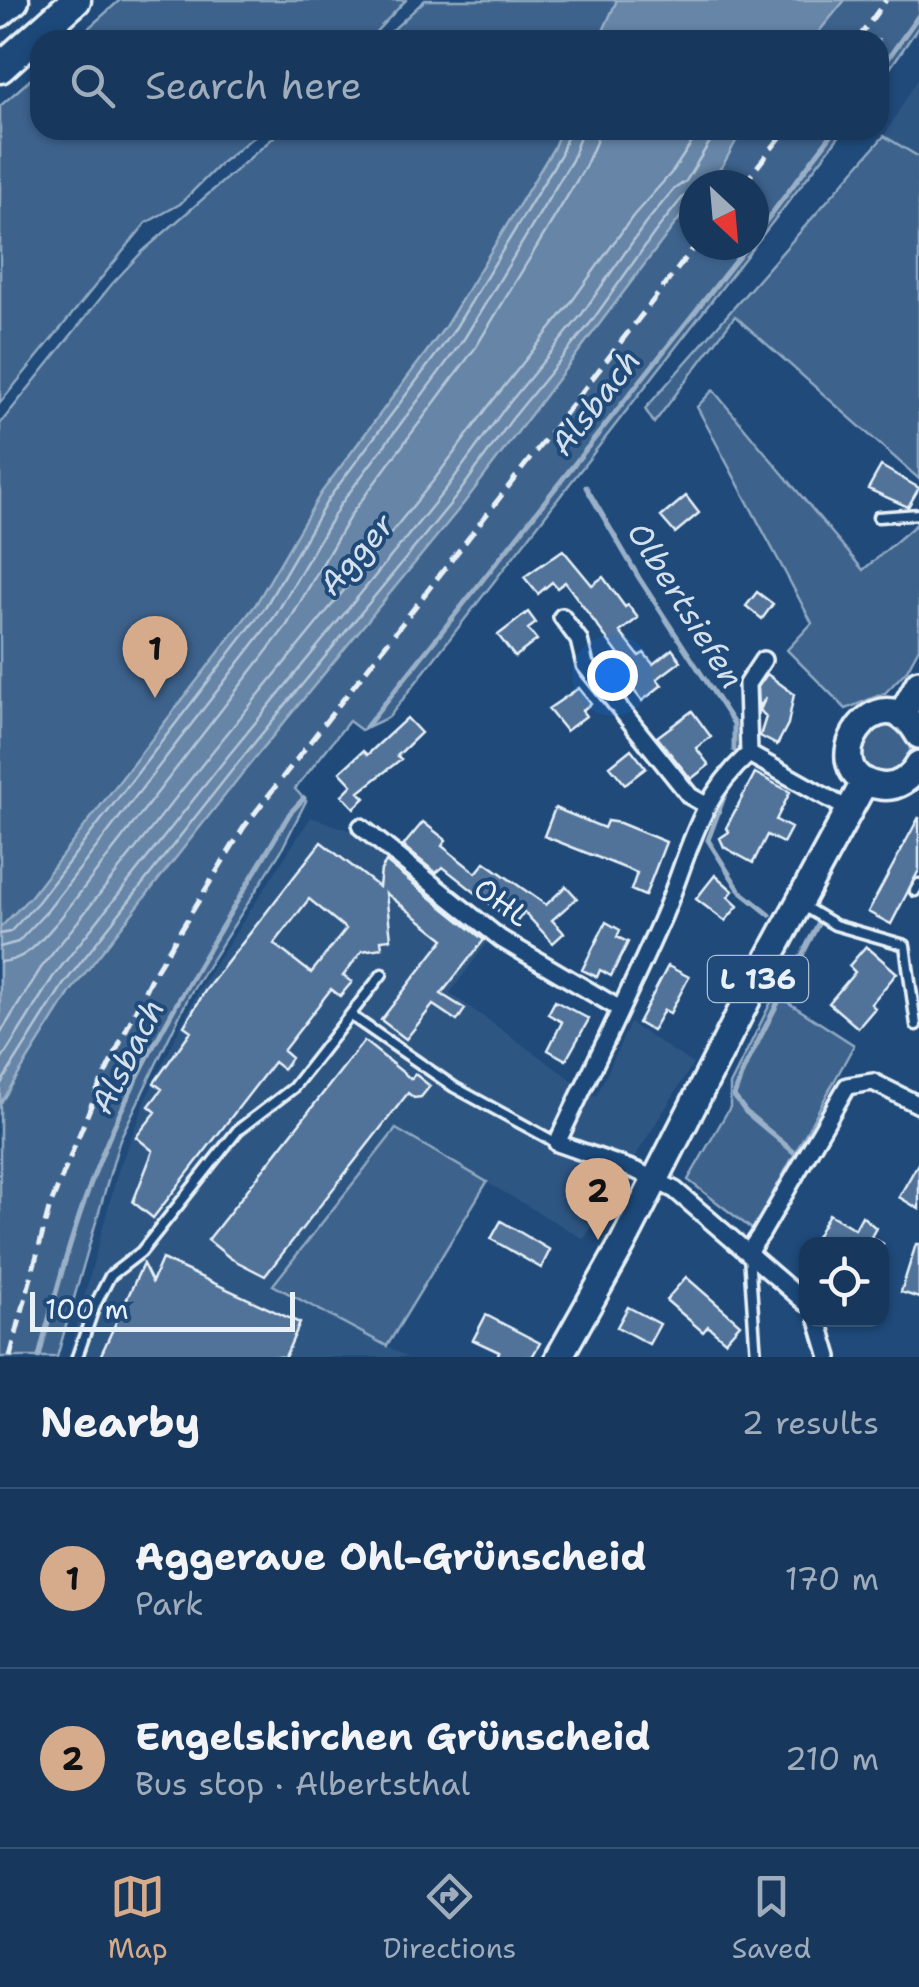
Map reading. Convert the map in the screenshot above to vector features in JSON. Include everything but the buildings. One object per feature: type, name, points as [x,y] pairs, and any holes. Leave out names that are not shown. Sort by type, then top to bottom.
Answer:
[{"type":"highway","points":[[0,12],[14,0]]},
{"type":"highway","points":[[42,30],[76,0]]},
{"type":"highway","points":[[0,68],[30,41]]},
{"type":"main road","points":[[901,716],[919,683]]},
{"type":"main road","points":[[918,768],[894,786],[879,786],[866,781],[852,764],[849,742],[853,732],[869,717],[879,714],[901,716],[919,735]]},
{"type":"main road","name":"L 136","points":[[559,1357],[866,781]]},
{"type":"street","points":[[562,617],[579,640],[585,665],[690,796],[706,806]]},
{"type":"street","points":[[749,754],[748,684],[763,660]]},
{"type":"street","points":[[749,754],[723,776],[706,806],[662,918],[558,1143],[675,1190],[799,1296]]},
{"type":"street","points":[[749,754],[851,811]]},
{"type":"street","name":"OHL","points":[[361,827],[501,939],[620,1009]]},
{"type":"street","points":[[749,1250],[847,1086],[873,1082],[919,1105]]},
{"type":"street","points":[[820,1327],[829,1357]]},
{"type":"lane","points":[[878,517],[919,514]]},
{"type":"lane","points":[[799,904],[835,925],[904,945],[916,1025]]},
{"type":"lane","points":[[77,1357],[94,1305],[110,1276],[140,1252],[238,1130],[293,1088],[382,974]]},
{"type":"lane","points":[[350,1015],[454,1087],[558,1143]]},
{"type":"lane","points":[[749,1250],[756,1357]]},
{"type":"shaded area","points":[[120,0],[406,0],[378,30],[86,30]]},
{"type":"shaded area","points":[[425,0],[919,0],[919,26],[889,70],[889,30],[393,30]]},
{"type":"shaded area","points":[[919,77],[919,157],[889,139],[889,128]]},
{"type":"shaded area","points":[[30,80],[30,140],[250,140],[180,204],[146,223],[0,403],[0,106]]},
{"type":"shaded area","points":[[889,139],[919,157],[919,479],[735,316],[654,423],[645,409],[880,140]]},
{"type":"shaded area","points":[[271,140],[836,140],[769,227],[769,170],[679,170],[679,260],[743,260],[389,717],[361,730],[349,721],[295,789],[306,801],[281,851],[190,994],[120,1139],[57,1357],[0,1357],[0,424],[143,251]]},
{"type":"shaded area","points":[[713,390],[863,570],[919,522],[919,648],[907,670],[885,693],[846,709],[787,650],[812,623],[697,407]]},
{"type":"shaded area","points":[[885,725],[903,732],[910,750],[903,768],[885,775],[867,768],[860,750],[867,732]]},
{"type":"shaded area","points":[[311,817],[361,834],[490,939],[450,993],[596,1097],[630,1023],[693,1064],[584,1239],[395,1129],[274,1284],[407,1357],[68,1357],[118,1171],[149,1092],[199,989]]},
{"type":"shaded area","points":[[775,994],[854,1045],[753,1230],[688,1180],[730,1107],[730,1085]]},
{"type":"shaded area","points":[[396,1129],[487,1182],[387,1346],[273,1285]]},
{"type":"water","points":[[617,0],[845,0],[820,30],[604,30]]},
{"type":"water","name":"Agger","points":[[557,140],[737,140],[719,170],[679,170],[679,219],[464,503],[241,775],[71,991],[0,1104],[0,928],[31,896],[256,604],[321,493],[445,327]]},
{"type":"waterway","name":"Alsbach","points":[[889,57],[919,15]]},
{"type":"waterway","name":"Alsbach","points":[[769,217],[827,140]]},
{"type":"waterway","name":"Alsbach","points":[[366,727],[736,260]]},
{"type":"waterway","name":"Olbertsiefen","points":[[586,487],[639,578],[734,724],[734,750]]},
{"type":"waterway","name":"Olbertsiefen","points":[[727,789],[708,840],[740,891],[770,915]]},
{"type":"waterway","name":"Alsbach","points":[[39,1357],[74,1232],[121,1111],[202,960],[290,813],[304,798]]},
{"type":"waterway","name":"Olbertsiefen","points":[[795,1153],[746,1112],[734,1096],[819,922]]},
{"type":"railway","points":[[864,30],[886,0]]},
{"type":"railway","points":[[755,170],[778,140]]},
{"type":"railway","points":[[10,1357],[49,1209],[97,1091],[150,980],[244,827],[684,260]]},
{"type":"place","name":"Aggeraue Ohl-Grünscheid","points":[[155,698]]},
{"type":"place","name":"Engelskirchen Grünscheid","points":[[598,1240]]}]
